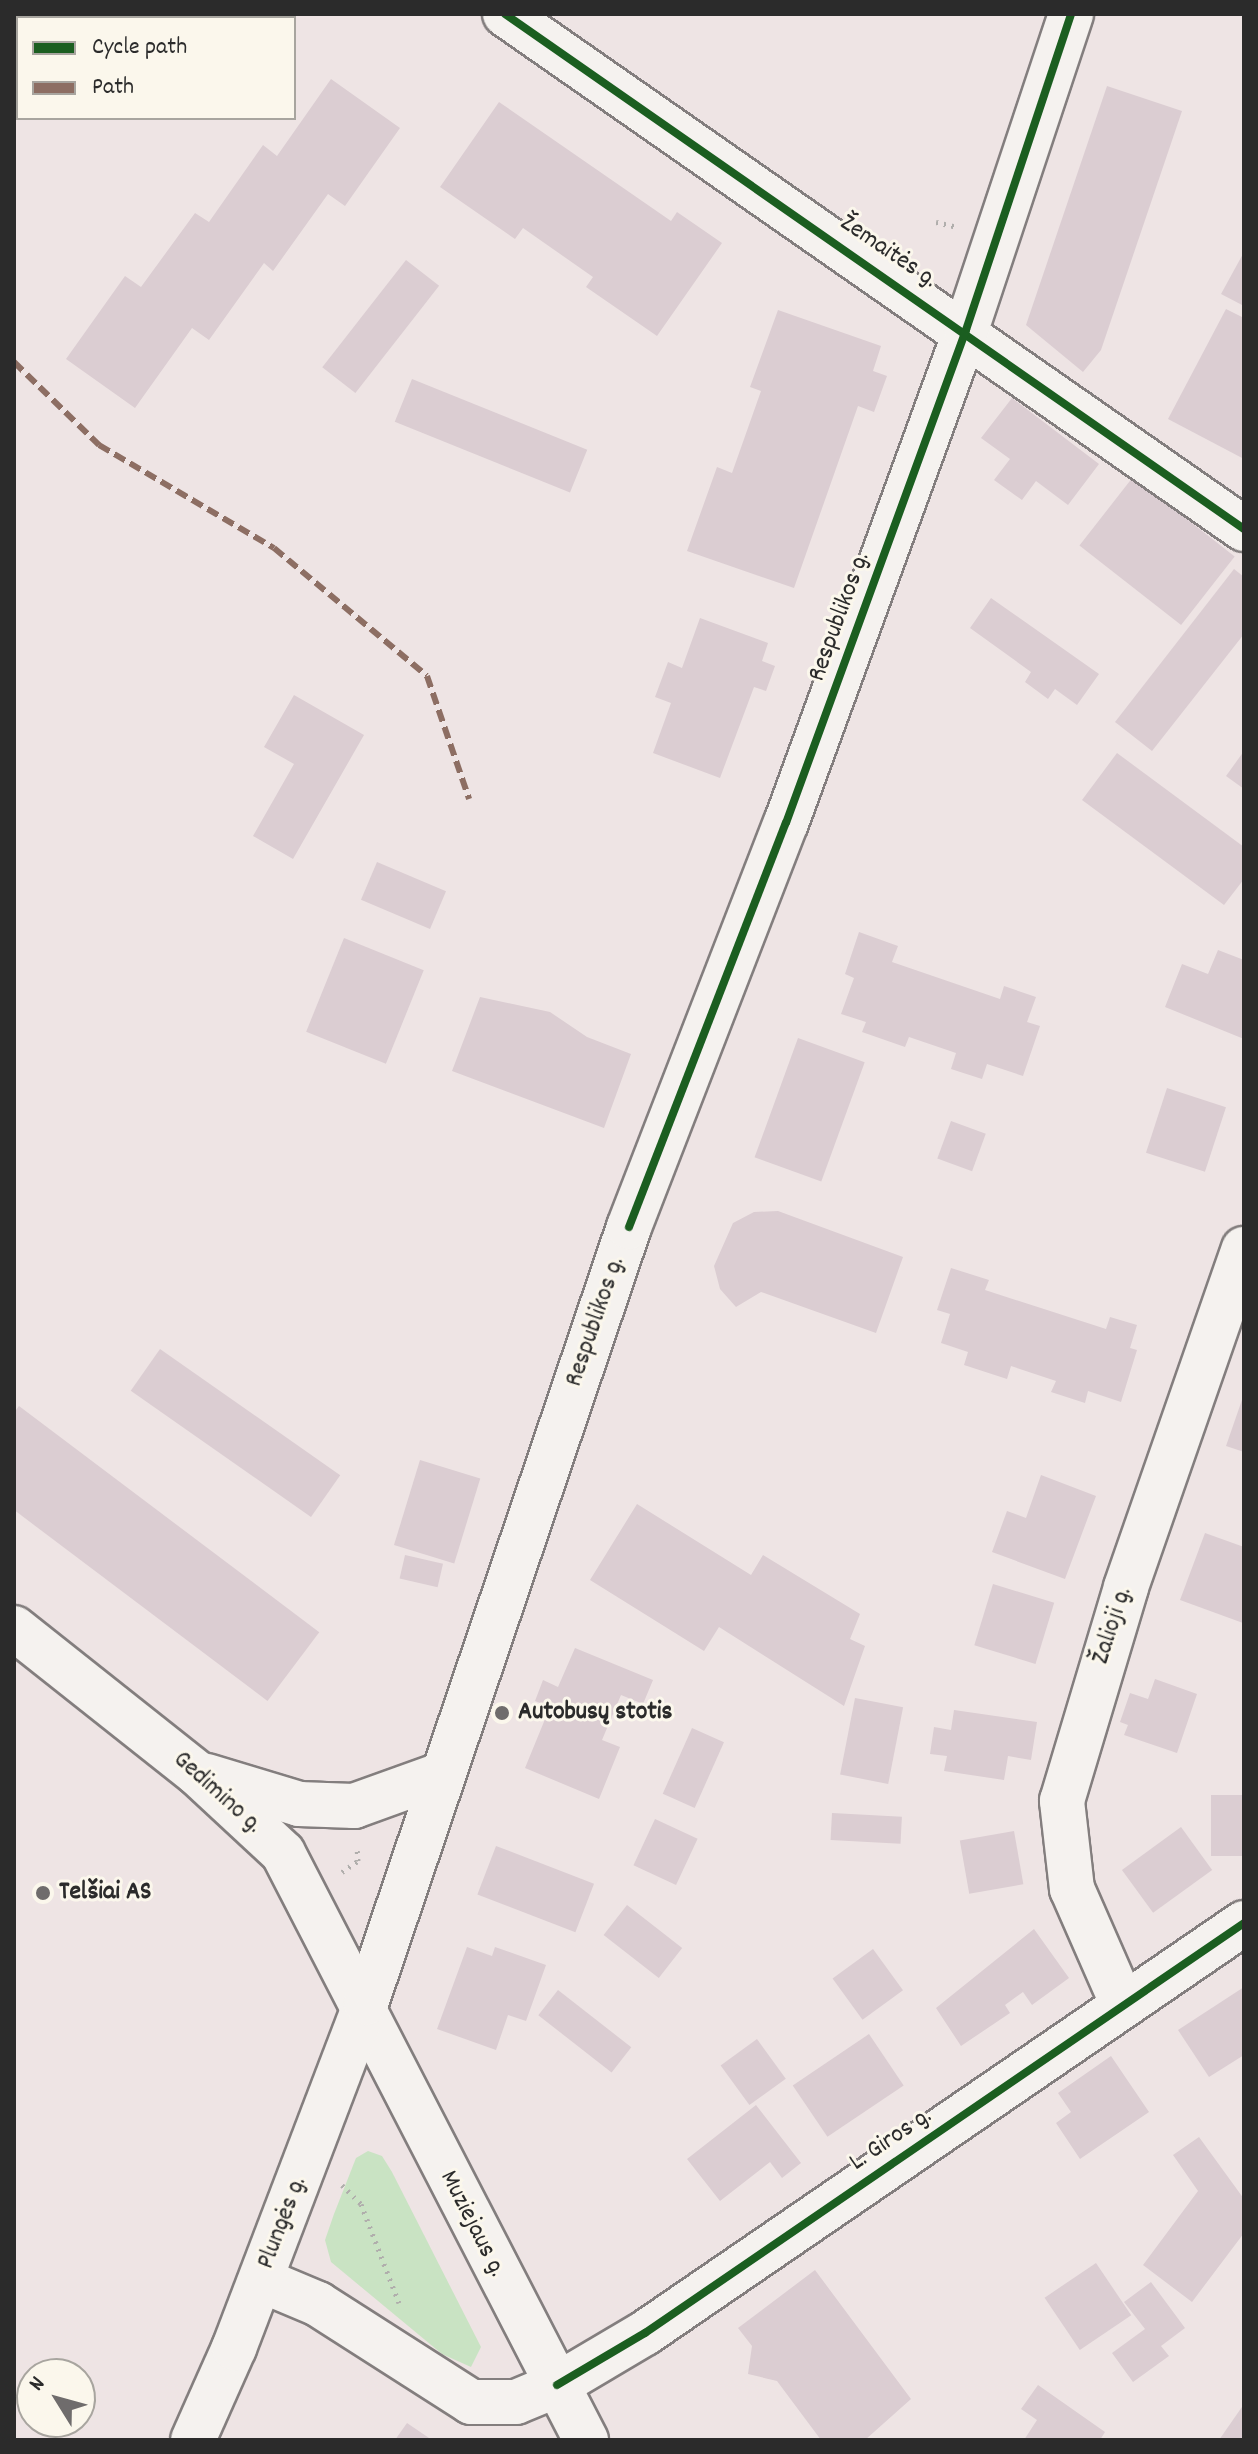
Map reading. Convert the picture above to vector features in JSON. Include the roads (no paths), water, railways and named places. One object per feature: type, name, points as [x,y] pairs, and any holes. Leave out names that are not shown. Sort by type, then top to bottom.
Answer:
[{"type":"main road","name":"Žemaitės g.","points":[[505,14],[966,330],[1244,529]]},
{"type":"main road","name":"Respublikos g.","points":[[366,2003],[440,1775],[629,1227],[786,823],[966,330],[1071,14]]},
{"type":"main road","name":"Žalioji g.","points":[[1123,2005],[1072,1889],[1062,1801],[1068,1764],[1244,1249]]},
{"type":"main road","name":"Gedimino g.","points":[[14,1628],[197,1773],[283,1853],[366,2003]]},
{"type":"main road","points":[[197,1773],[299,1804],[354,1806],[440,1775]]},
{"type":"main road","name":"L. Giros g.","points":[[261,2280],[318,2304],[384,2343],[471,2402],[516,2402],[557,2385],[645,2333],[1244,1923]]},
{"type":"main road","name":"Plungės g.","points":[[193,2440],[261,2280],[366,2003]]},
{"type":"main road","name":"Muziejaus g.","points":[[366,2003],[586,2440]]},
{"type":"place","name":"Autobusų stotis","points":[[502,1713]]},
{"type":"place","name":"Telšiai AS","points":[[43,1893]]}]
